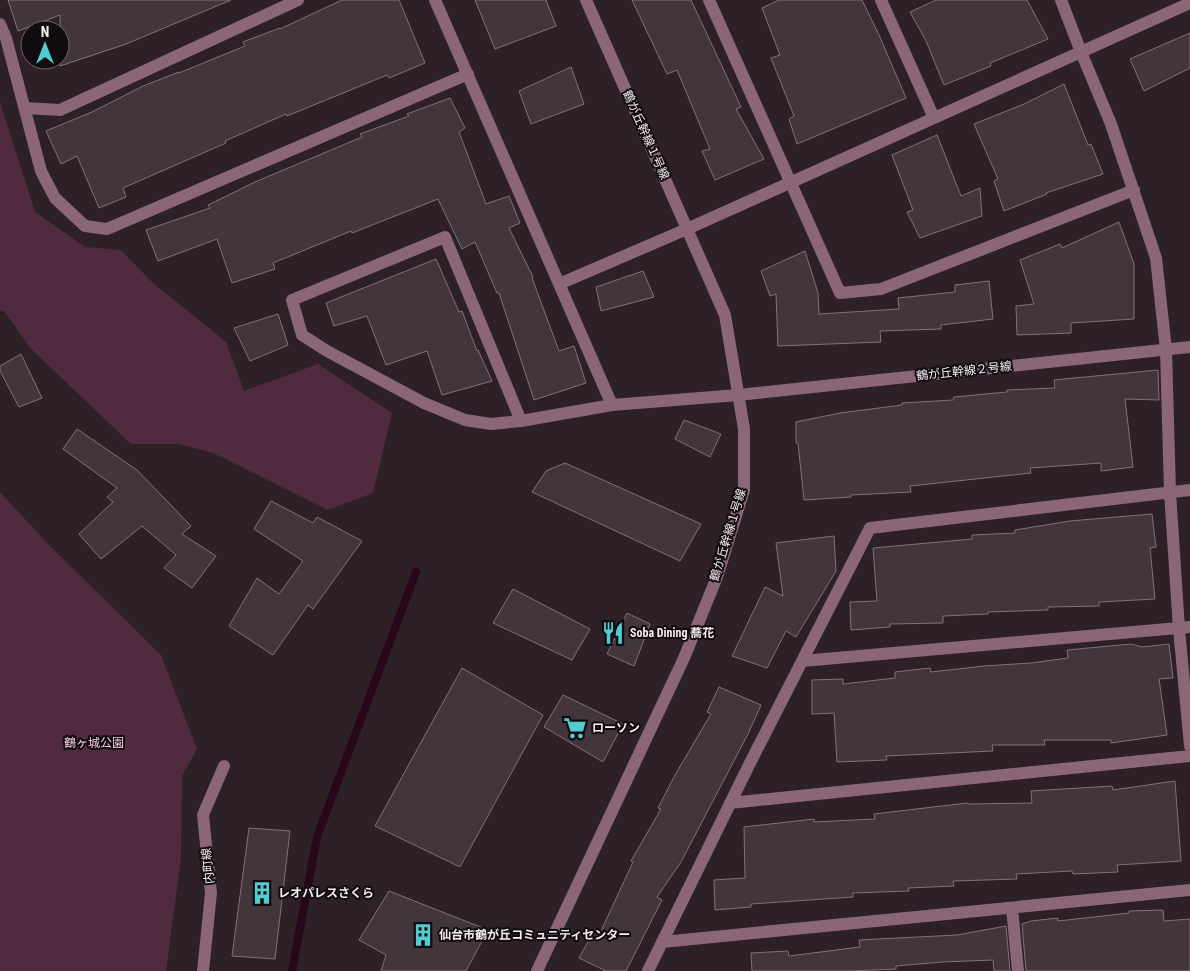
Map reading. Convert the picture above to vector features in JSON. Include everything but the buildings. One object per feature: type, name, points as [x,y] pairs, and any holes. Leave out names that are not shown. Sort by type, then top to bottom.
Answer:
[{"type":"street","points":[[25,108],[60,110],[298,0]]},
{"type":"street","points":[[435,0],[612,405]]},
{"type":"street","name":"鶴が丘幹線１号線","points":[[537,971],[684,658],[717,577],[744,490],[744,429],[725,315],[586,0]]},
{"type":"street","points":[[709,0],[840,293],[881,289],[1134,190]]},
{"type":"street","points":[[881,0],[934,118]]},
{"type":"street","points":[[1061,0],[1112,124],[1156,258],[1166,350],[1170,492],[1184,628],[1190,746]]},
{"type":"street","points":[[559,284],[687,229],[1190,3]]},
{"type":"street","points":[[0,24],[6,38],[41,171],[55,198],[85,226],[107,229],[468,74]]},
{"type":"street","name":"鶴が丘幹線２号線","points":[[521,421],[446,237],[292,300],[302,334],[327,351],[424,403],[465,420],[491,424],[521,421],[612,405],[738,395],[1190,348]]},
{"type":"street","points":[[648,971],[730,803],[870,528],[1190,490]]},
{"type":"street","points":[[802,661],[1184,628]]},
{"type":"street","points":[[730,803],[1190,756]]},
{"type":"street","name":"内町線","points":[[202,971],[211,893],[203,815],[224,766]]},
{"type":"street","points":[[662,942],[1190,890]]},
{"type":"street","points":[[1012,908],[1018,971]]},
{"type":"green space","points":[[0,102],[35,212],[85,247],[121,250],[152,282],[226,342],[244,391],[318,364],[392,413],[373,493],[328,510],[213,453],[178,444],[131,444],[30,348],[5,312],[0,310]]},
{"type":"green space","name":"鶴ヶ城公園","points":[[0,492],[47,543],[161,655],[197,749],[182,776],[181,858],[166,971],[0,971]]},
{"type":"waterway","points":[[292,971],[317,837],[416,572]]},
{"type":"place","name":"Soba Dining 蕎花","points":[[613,633]]},
{"type":"place","name":"ローソン","points":[[575,728]]},
{"type":"place","name":"レオパレスさくら","points":[[262,893]]},
{"type":"place","name":"仙台市鶴が丘コミュニティセンター","points":[[423,935]]}]
